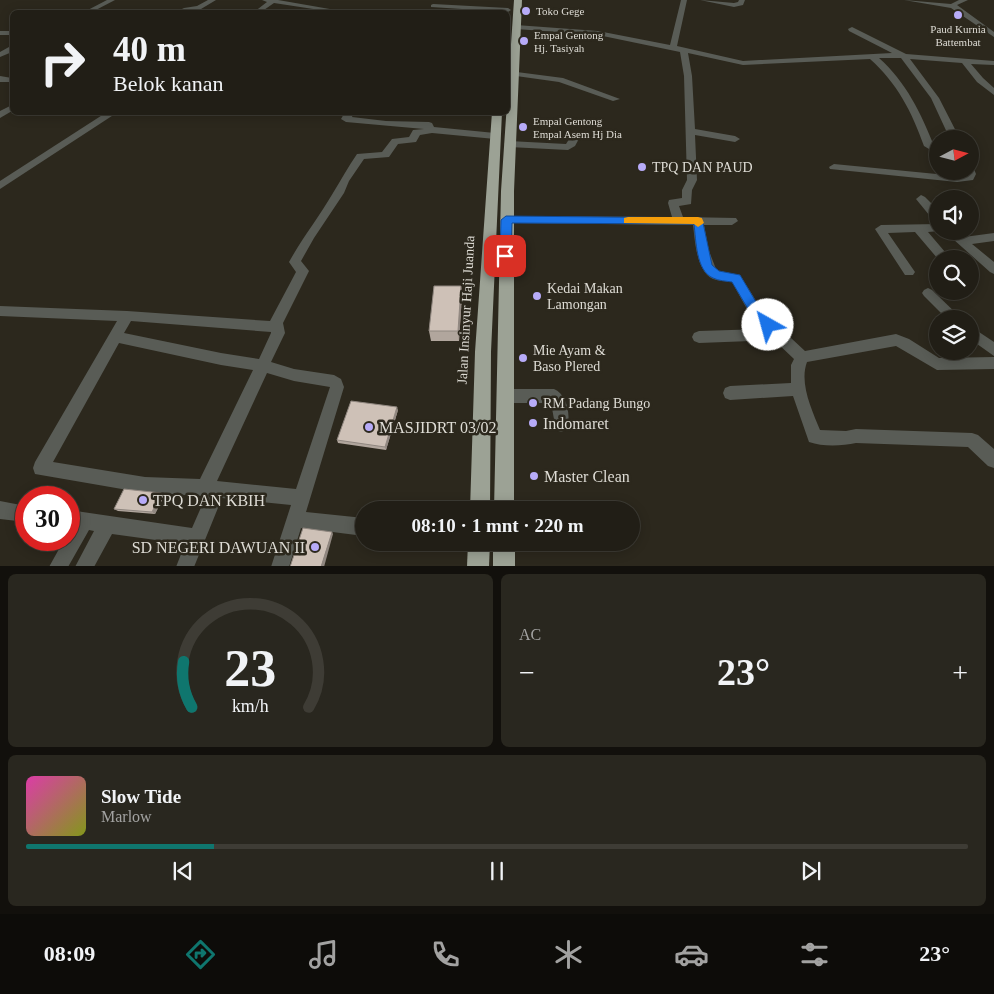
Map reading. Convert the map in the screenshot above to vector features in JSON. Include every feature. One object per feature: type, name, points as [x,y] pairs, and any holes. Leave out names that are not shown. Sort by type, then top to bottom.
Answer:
[{"type":"highway","name":"Jalan Insinyur Haji Juanda","points":[[508,0],[516,27],[510,86]]},
{"type":"highway","name":"Jalan Insinyur Haji Juanda","points":[[498,115],[502,140],[506,220],[504,501]]},
{"type":"highway","name":"Jalan Insinyur Haji Juanda","points":[[480,501],[485,311],[506,115]]},
{"type":"highway","points":[[485,311],[504,310]]},
{"type":"highway","points":[[483,352],[504,352]]},
{"type":"highway","points":[[478,566],[479,551]]},
{"type":"highway","points":[[504,551],[504,566]]},
{"type":"street","points":[[92,10],[112,0]]},
{"type":"street","points":[[184,10],[199,8],[213,0]]},
{"type":"street","points":[[259,10],[271,0],[315,10]]},
{"type":"street","points":[[326,10],[334,0]]},
{"type":"street","points":[[674,48],[684,0]]},
{"type":"street","points":[[703,0],[740,3]]},
{"type":"street","points":[[907,0],[953,6],[994,35]]},
{"type":"street","points":[[953,6],[965,0]]},
{"type":"street","points":[[433,6],[511,8]]},
{"type":"street","points":[[516,27],[598,33],[743,63],[903,55],[994,63]]},
{"type":"street","points":[[852,29],[903,55],[935,98],[951,130]]},
{"type":"street","points":[[679,221],[673,203],[687,201],[687,190],[692,180],[688,76],[684,50]]},
{"type":"street","points":[[872,56],[890,73],[909,99],[919,118],[929,146]]},
{"type":"street","points":[[964,60],[980,80],[994,92]]},
{"type":"street","points":[[512,72],[569,82],[616,99]]},
{"type":"street","points":[[0,186],[109,115]]},
{"type":"street","points":[[348,115],[346,119],[386,124],[429,124],[429,130]]},
{"type":"street","points":[[275,325],[302,271],[296,259],[308,236],[339,194],[344,181],[362,156],[385,155],[395,141],[412,141],[416,132],[428,132],[429,130],[568,147],[572,144],[576,135]]},
{"type":"street","points":[[690,131],[735,139]]},
{"type":"street","points":[[834,167],[929,176]]},
{"type":"street","points":[[921,199],[929,208]]},
{"type":"street","points":[[506,220],[732,221]]},
{"type":"street","points":[[698,221],[706,265],[711,272],[716,275],[736,278],[758,316],[802,356]]},
{"type":"street","points":[[918,228],[937,250]]},
{"type":"street","points":[[909,272],[881,229],[929,228]]},
{"type":"street","points":[[961,241],[994,237]]},
{"type":"street","points":[[961,241],[994,269]]},
{"type":"street","points":[[928,292],[947,310]]},
{"type":"street","points":[[0,310],[278,326],[278,333],[265,366],[211,489],[197,537],[185,566]]},
{"type":"street","points":[[128,316],[44,461],[42,469],[146,485],[301,498]]},
{"type":"street","points":[[699,337],[777,334]]},
{"type":"street","points":[[116,337],[221,359],[265,366],[294,375],[334,381],[337,384],[280,566]]},
{"type":"street","points":[[979,338],[994,350]]},
{"type":"street","points":[[994,363],[937,364],[904,342],[896,340],[802,356],[798,362],[798,389],[814,437],[835,439],[856,436],[972,440],[994,460]]},
{"type":"street","points":[[730,393],[798,389]]},
{"type":"street","points":[[504,396],[554,396],[558,399],[561,425]]},
{"type":"street","points":[[0,510],[15,512]]},
{"type":"street","points":[[296,519],[355,526]]},
{"type":"street","points":[[80,521],[107,526],[158,530],[197,537]]},
{"type":"street","points":[[84,566],[107,526]]},
{"type":"street","points":[[58,566],[64,551]]},
{"type":"building","points":[[434,286],[461,286],[458,331],[429,331]]},
{"type":"building","name":"MASJIDRT 03/02","points":[[351,401],[397,407],[385,447],[337,440]]},
{"type":"building","name":"TPQ DAN KBIH","points":[[124,489],[161,493],[152,512],[114,509]]},
{"type":"building","name":"SD NEGERI DAWUAN II","points":[[303,528],[332,532],[321,566],[290,566]]},
{"type":"slow traffic","points":[[628,221],[698,221],[698,223]]},
{"type":"place","name":"Toko Gege","points":[[526,11]]},
{"type":"place","name":"Paud Kurnia Battembat","points":[[958,15]]},
{"type":"place","name":"Empal Gentong Hj. Tasiyah","points":[[524,41]]},
{"type":"place","name":"Empal Gentong Empal Asem Hj Dia","points":[[523,127]]},
{"type":"place","name":"TPQ DAN PAUD","points":[[642,167]]},
{"type":"place","name":"Kedai Makan Lamongan","points":[[537,296]]},
{"type":"place","name":"Mie Ayam & Baso Plered","points":[[523,358]]},
{"type":"place","name":"RM Padang Bungo","points":[[533,403]]},
{"type":"place","name":"Indomaret","points":[[533,423]]},
{"type":"place","name":"MASJIDRT 03/02","points":[[369,427]]},
{"type":"place","name":"Master Clean","points":[[534,476]]},
{"type":"place","name":"TPQ DAN KBIH","points":[[143,500]]},
{"type":"place","name":"SD NEGERI DAWUAN II","points":[[315,547]]},
{"type":"route","points":[[505,256],[506,220],[698,221],[706,265],[716,275],[736,278],[758,316],[768,325]]}]
